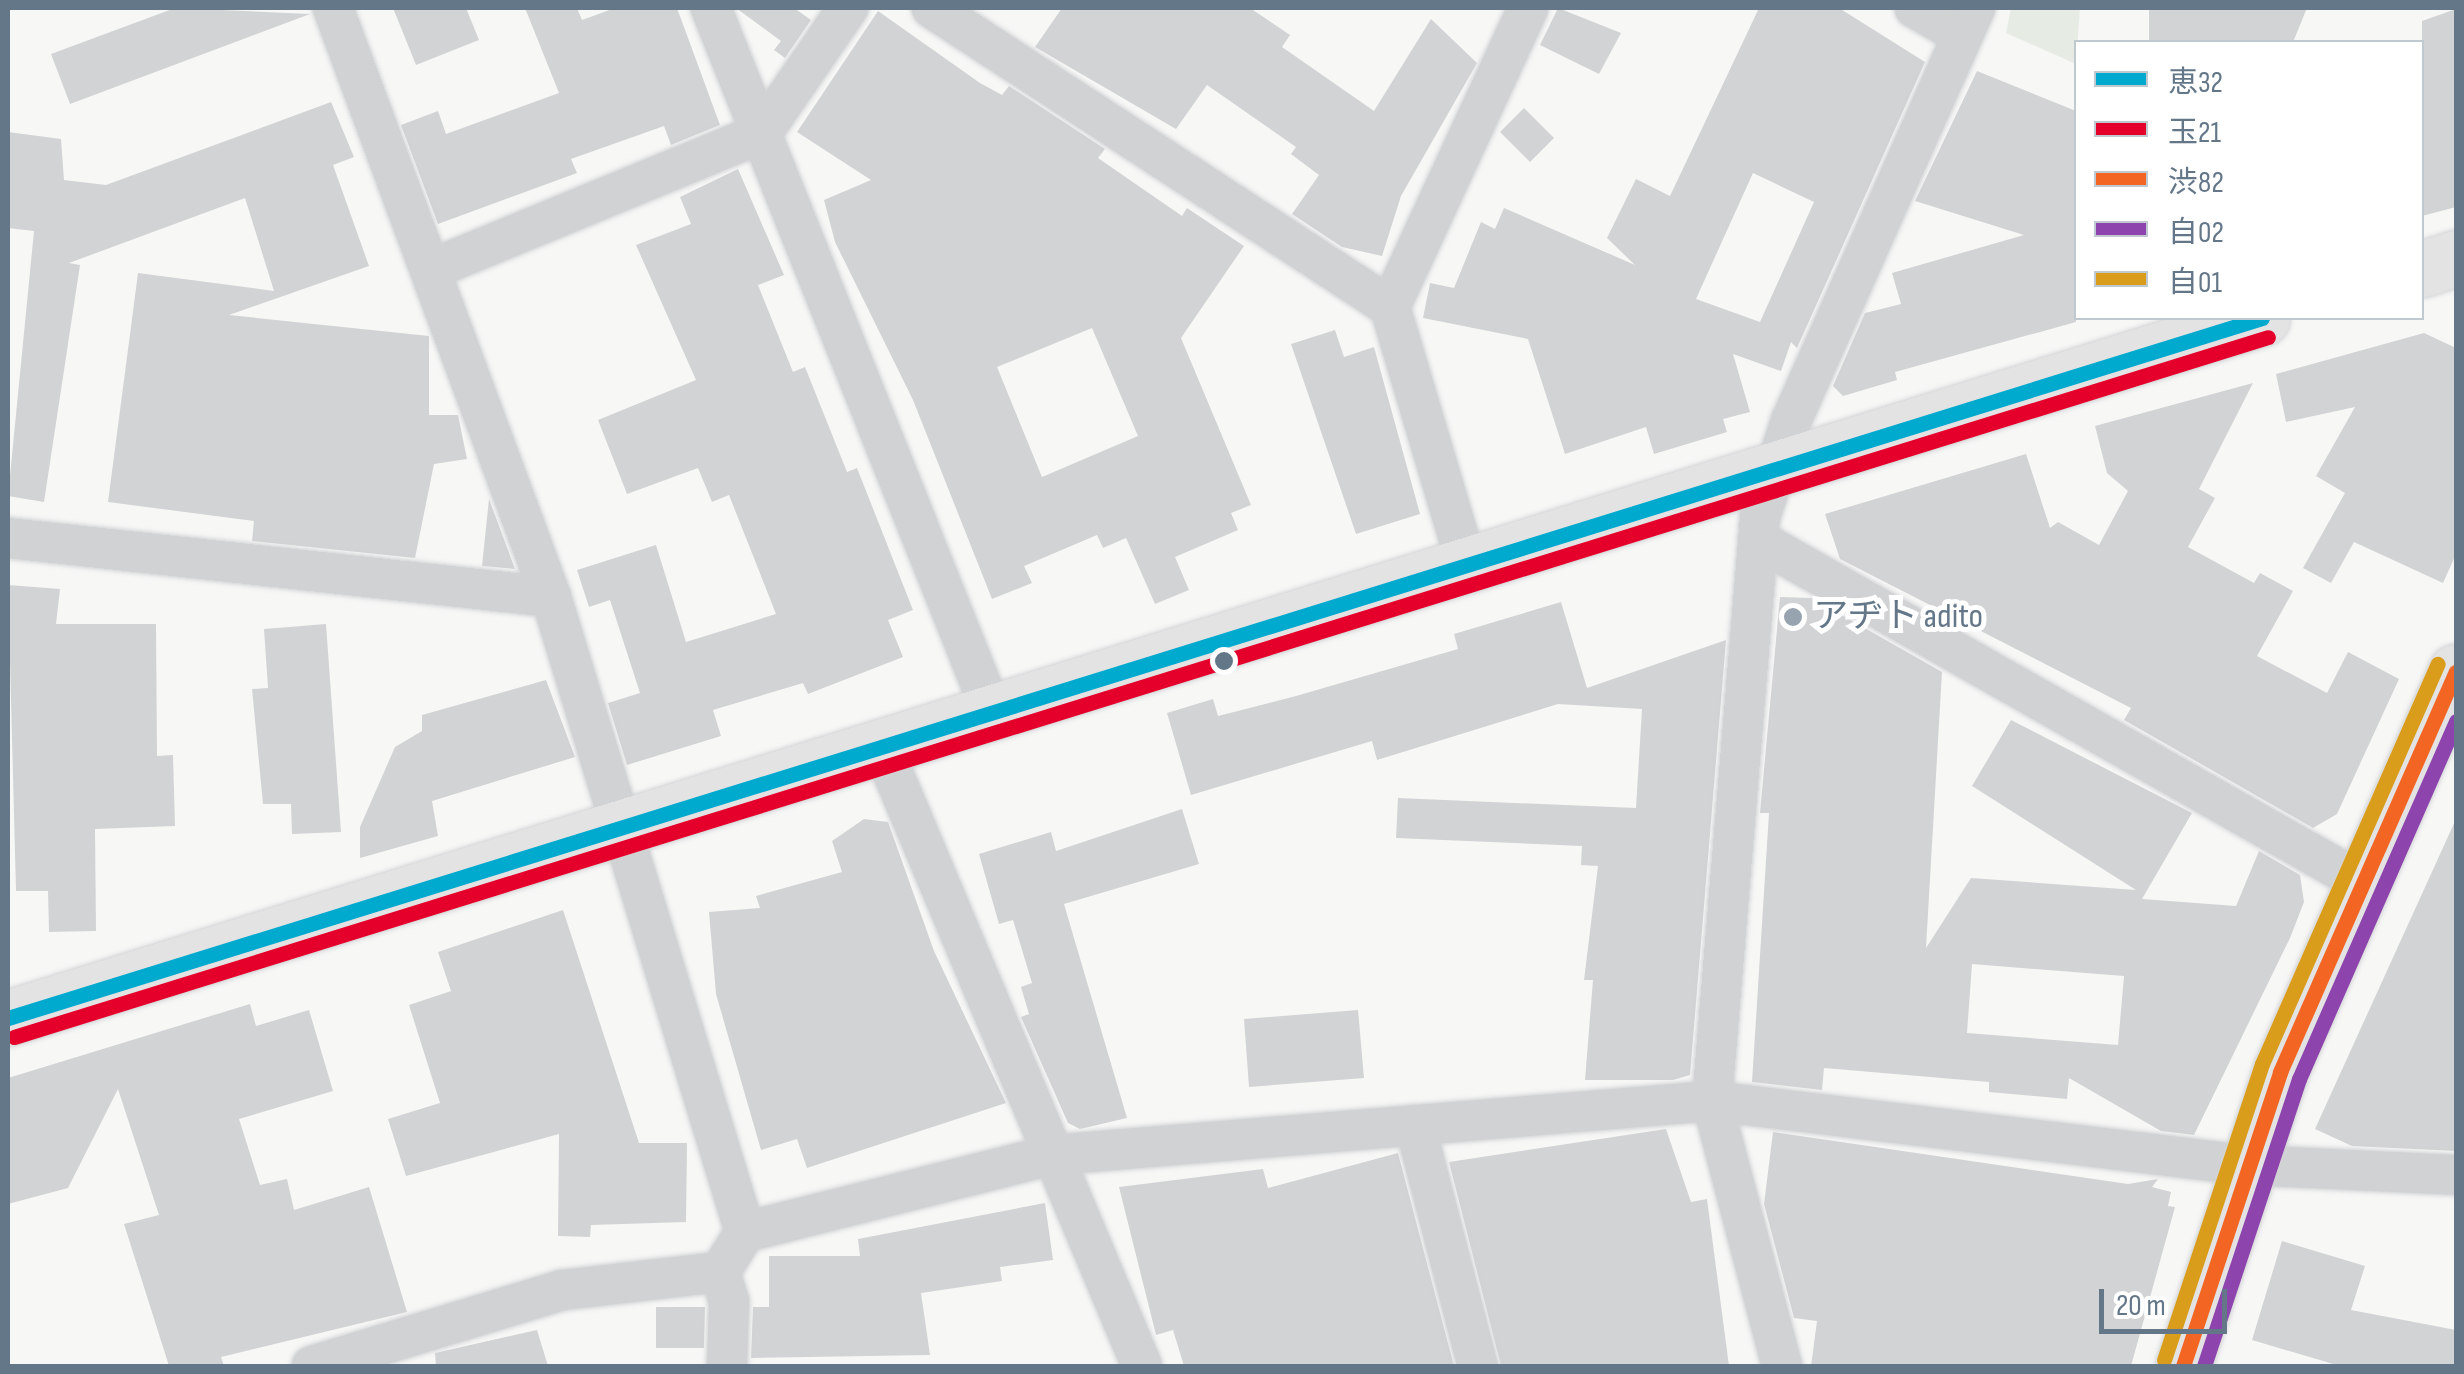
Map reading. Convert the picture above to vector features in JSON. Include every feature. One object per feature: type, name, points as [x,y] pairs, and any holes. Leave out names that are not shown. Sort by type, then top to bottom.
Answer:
[{"type":"main road","points":[[2424,268],[2456,258]]},
{"type":"main road","points":[[8,1018],[2255,320]]},
{"type":"main road","points":[[2183,1366],[2245,1165],[2362,882],[2456,672]]},
{"type":"street","points":[[332,8],[552,597],[617,829],[745,1232]]},
{"type":"street","points":[[711,8],[992,712]]},
{"type":"street","points":[[432,269],[762,134],[848,8]]},
{"type":"street","points":[[932,8],[1390,307],[1467,566]]},
{"type":"street","points":[[1390,307],[1528,8]]},
{"type":"street","points":[[1782,1366],[1712,1101],[1758,540],[1776,466],[1968,21],[1915,8]]},
{"type":"street","points":[[8,538],[552,597]]},
{"type":"street","points":[[1758,540],[2362,882]]},
{"type":"street","points":[[882,747],[1142,1366]]},
{"type":"street","points":[[727,1366],[729,1302],[720,1272],[745,1232],[1052,1155],[1712,1101],[2245,1165],[2456,1175]]},
{"type":"street","points":[[1415,1124],[1478,1366]]},
{"type":"street","points":[[312,1366],[562,1290],[720,1272]]},
{"type":"shaded area","points":[[2011,8],[2080,8],[2074,63],[2006,33]]},
{"type":"building","points":[[175,8],[310,14],[70,104],[51,54]]},
{"type":"building","points":[[393,8],[466,8],[479,40],[416,65]]},
{"type":"building","points":[[525,8],[577,8],[582,20],[615,8],[677,8],[720,125],[671,145],[664,126],[571,159],[577,173],[438,224],[401,125],[438,111],[446,134],[559,93]]},
{"type":"building","points":[[736,8],[794,8],[811,20],[785,58],[774,50],[781,41]]},
{"type":"building","points":[[1062,8],[1250,8],[1290,35],[1282,47],[1374,111],[1431,19],[1477,63],[1401,196],[1382,256],[1342,247],[1292,214],[1319,175],[1291,154],[1296,147],[1207,85],[1176,129],[1035,47]]},
{"type":"building","points":[[1558,8],[1621,33],[1599,74],[1540,45]]},
{"type":"building","points":[[1759,8],[1839,8],[1925,62],[1797,348],[1791,342],[1781,371],[1733,354],[1750,412],[1723,419],[1727,432],[1654,454],[1646,427],[1565,454],[1528,339],[1423,318],[1430,283],[1454,288],[1481,222],[1495,229],[1504,208],[1635,265],[1607,238],[1636,179],[1670,196]],"holes":[[[1753,173],[1814,202],[1760,322],[1696,299]]]},
{"type":"building","points":[[2149,8],[2307,8],[2294,40],[2149,40]]},
{"type":"building","points":[[2456,9],[2456,207],[2424,215],[2424,40],[2422,21]]},
{"type":"building","points":[[878,11],[980,83],[1002,95],[1009,86],[1105,149],[1098,158],[1182,216],[1187,208],[1244,246],[1181,338],[1251,505],[1231,513],[1238,530],[1175,557],[1189,590],[1155,604],[1126,538],[1103,548],[1097,535],[1024,566],[1032,583],[992,599],[913,400],[835,242],[824,200],[871,180],[797,132]],"holes":[[[1092,328],[1138,436],[1042,477],[997,367]]]},
{"type":"building","points":[[1977,71],[2074,110],[2076,322],[1895,372],[1897,380],[1843,396],[1833,386],[1865,313],[1901,304],[1892,273],[2024,235],[1915,201]]},
{"type":"building","points":[[331,102],[354,157],[333,165],[369,266],[229,315],[429,336],[429,415],[458,415],[467,459],[434,464],[415,558],[252,541],[254,521],[108,502],[138,273],[274,291],[245,198],[69,263],[80,265],[44,502],[8,496],[34,231],[8,228],[8,132],[61,139],[64,180],[106,185]]},
{"type":"building","points":[[1524,108],[1554,138],[1530,162],[1500,132]]},
{"type":"building","points":[[738,169],[784,275],[758,285],[793,372],[805,367],[847,472],[857,468],[913,610],[888,620],[903,657],[808,694],[803,683],[713,710],[721,736],[627,765],[608,703],[640,693],[610,600],[589,607],[577,570],[656,545],[686,642],[776,614],[729,495],[712,502],[698,468],[627,494],[598,420],[696,380],[636,245],[691,224],[680,197]]},
{"type":"building","points":[[1335,330],[1344,357],[1374,347],[1420,514],[1356,534],[1291,344]]},
{"type":"building","points":[[2424,333],[2456,348],[2456,554],[2443,583],[2354,542],[2331,583],[2303,568],[2345,493],[2316,476],[2355,407],[2286,422],[2276,374]]},
{"type":"building","points":[[2253,383],[2199,489],[2215,498],[2188,547],[2254,583],[2260,573],[2293,591],[2257,656],[2327,693],[2348,652],[2399,679],[2337,814],[2313,828],[2124,720],[2131,708],[1840,559],[1825,514],[2026,454],[2050,528],[2058,522],[2099,545],[2128,491],[2107,473],[2095,426]]},
{"type":"building","points":[[489,499],[515,569],[482,566]]},
{"type":"building","points":[[8,585],[60,589],[56,624],[156,624],[157,756],[173,755],[175,826],[95,829],[96,931],[49,932],[48,891],[16,891]]},
{"type":"building","points":[[1780,597],[1812,598],[1942,672],[1926,948],[1971,878],[2136,890],[1972,786],[2011,720],[2192,813],[2142,899],[2236,906],[2259,851],[2300,875],[2304,902],[2194,1135],[2161,1131],[2069,1078],[2067,1099],[1989,1092],[1989,1082],[1824,1068],[1822,1090],[1752,1082],[1769,813],[1760,813]],"holes":[[[1972,964],[2124,976],[2118,1045],[1967,1033]]]},
{"type":"building","points":[[1561,602],[1587,688],[1726,640],[1690,1075],[1673,1080],[1585,1080],[1593,980],[1584,980],[1598,866],[1581,865],[1582,846],[1396,838],[1398,798],[1636,808],[1642,709],[1558,704],[1377,760],[1372,741],[1191,795],[1167,713],[1213,699],[1218,716],[1296,696],[1458,649],[1454,634]]},
{"type":"building","points":[[326,624],[341,832],[292,834],[291,804],[263,804],[252,689],[268,688],[264,629]]},
{"type":"building","points":[[546,680],[575,757],[432,801],[438,836],[360,858],[360,827],[395,747],[422,731],[422,715]]},
{"type":"building","points":[[1182,809],[1199,864],[1064,904],[1127,1118],[1080,1129],[1068,1123],[1021,1017],[1029,1014],[1021,987],[1032,983],[1013,920],[999,924],[979,854],[1051,832],[1056,851]]},
{"type":"building","points":[[864,819],[888,822],[934,951],[1006,1103],[807,1168],[797,1139],[761,1150],[716,994],[709,912],[760,908],[756,896],[842,872],[832,841]]},
{"type":"building","points":[[2456,819],[2456,1151],[2352,1146],[2315,1129]]},
{"type":"building","points":[[563,910],[639,1143],[687,1143],[686,1222],[591,1225],[590,1237],[558,1236],[559,1134],[406,1176],[388,1119],[440,1103],[409,1005],[451,991],[438,952]]},
{"type":"building","points":[[250,1004],[256,1026],[309,1010],[333,1091],[239,1119],[260,1185],[287,1179],[294,1210],[369,1187],[407,1312],[221,1357],[224,1366],[169,1366],[124,1224],[159,1215],[118,1089],[68,1188],[8,1204],[8,1078]]},
{"type":"building","points":[[1358,1010],[1364,1078],[1249,1087],[1244,1019]]},
{"type":"building","points":[[1666,1129],[1691,1202],[1707,1199],[1729,1366],[1501,1366],[1449,1162]]},
{"type":"building","points":[[1773,1132],[2128,1184],[2158,1179],[2152,1187],[2171,1192],[2168,1206],[2175,1207],[2131,1366],[1811,1366],[1817,1321],[1794,1318],[1764,1204]]},
{"type":"building","points":[[1398,1153],[1454,1366],[1184,1366],[1173,1330],[1156,1335],[1119,1187],[1263,1169],[1268,1188]]},
{"type":"building","points":[[1045,1203],[1053,1260],[1000,1267],[1002,1281],[921,1293],[930,1355],[751,1358],[753,1307],[769,1307],[769,1256],[860,1256],[858,1239]]},
{"type":"building","points":[[2282,1241],[2365,1266],[2351,1310],[2456,1330],[2456,1366],[2340,1366],[2252,1340]]},
{"type":"building","points":[[656,1307],[705,1307],[704,1348],[656,1348]]},
{"type":"building","points":[[537,1330],[548,1366],[436,1366],[435,1353]]},
{"type":"transit line","name":"恵32","points":[[8,1018],[2256,320]]},
{"type":"transit line","name":"玉21","points":[[14,1037],[2268,337]]},
{"type":"transit line","name":"自01","points":[[2164,1360],[2262,1064],[2438,664]]},
{"type":"transit line","name":"渋82","points":[[2183,1366],[2280,1072],[2456,672]]},
{"type":"transit line","name":"自02","points":[[2204,1366],[2299,1079],[2456,721]]},
{"type":"place","name":"アヂト adito","points":[[1793,617]]}]
